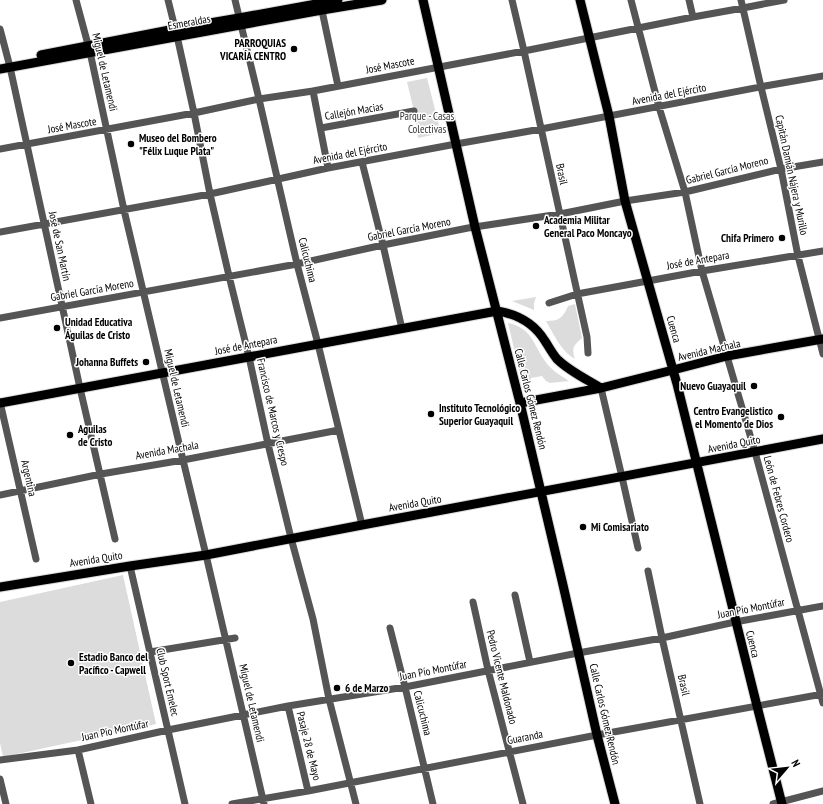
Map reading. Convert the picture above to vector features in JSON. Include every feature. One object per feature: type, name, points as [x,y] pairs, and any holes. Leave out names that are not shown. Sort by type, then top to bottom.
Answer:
[{"type":"main road","name":"Esmeraldas","points":[[0,69],[6,64],[176,32],[240,22],[338,0]]},
{"type":"main road","name":"Esmeraldas","points":[[320,4],[382,0]]},
{"type":"main road","name":"Calle Carlos Gómez Rendón","points":[[422,0],[439,67],[475,227],[520,403],[597,735],[615,804]]},
{"type":"main road","name":"Cuenca","points":[[580,0],[609,116],[626,201],[673,370],[779,803]]},
{"type":"main road","name":"José de Antepara","points":[[0,403],[497,311]]},
{"type":"main road","points":[[497,311],[507,313],[528,322],[536,329],[565,367],[601,388]]},
{"type":"main road","name":"Avenida Machala","points":[[520,403],[601,388],[727,356],[821,339]]},
{"type":"main road","name":"Avenida Quito","points":[[0,587],[206,555],[823,439]]},
{"type":"main road","name":"Avenida Quito","points":[[0,590],[10,585]]},
{"type":"street","name":"Miguel de Letamendi","points":[[76,0],[89,49],[124,210],[162,373],[264,801]]},
{"type":"street","name":"Francisco de Marcos y Crespo","points":[[168,0],[194,113],[210,194],[268,444],[313,619],[329,699],[356,804]]},
{"type":"street","name":"Calicuchima","points":[[235,0],[297,264],[362,525]]},
{"type":"street","name":"Brasil","points":[[512,0],[587,337],[588,353]]},
{"type":"street","name":"León de Febres Cordero","points":[[631,0],[659,107],[685,192],[702,271],[755,452],[822,694],[823,703]]},
{"type":"street","points":[[689,0],[693,16]]},
{"type":"street","name":"Capitán Damián Nájera y Murillo","points":[[741,0],[781,169],[798,256],[821,339],[823,354]]},
{"type":"street","name":"José Mascote","points":[[0,149],[106,130],[259,99],[313,91],[524,51],[693,16],[784,0]]},
{"type":"street","points":[[320,4],[338,86]]},
{"type":"street","name":"José de San Martín","points":[[0,29],[6,64],[27,144],[80,388],[115,539]]},
{"type":"street","name":"Avenida del Ejército","points":[[0,232],[210,194],[328,168],[823,76]]},
{"type":"street","points":[[313,91],[328,168]]},
{"type":"street","name":"Callejón Macias","points":[[321,128],[414,111]]},
{"type":"street","points":[[362,162],[402,329]]},
{"type":"street","name":"Gabriel García Moreno","points":[[0,318],[297,264],[475,227],[685,192],[781,169],[823,162]]},
{"type":"street","name":"José de Antepara","points":[[549,303],[577,294],[823,251]]},
{"type":"street","points":[[601,388],[638,548]]},
{"type":"street","name":"Argentina","points":[[0,403],[36,559]]},
{"type":"street","name":"Avenida Machala","points":[[0,495],[101,474],[339,430]]},
{"type":"street","name":"Club Sport Emelec","points":[[130,566],[185,804]]},
{"type":"street","name":"Brasil","points":[[648,571],[700,804]]},
{"type":"street","points":[[515,595],[530,662]]},
{"type":"street","name":"Pedro Vicente Maldonado","points":[[473,602],[488,670],[523,804]]},
{"type":"street","name":"Juan Pío Montúfar","points":[[0,760],[78,750],[288,706],[405,687],[823,606]]},
{"type":"street","name":"Calicuchima","points":[[390,628],[433,804]]},
{"type":"street","points":[[150,652],[235,638]]},
{"type":"street","name":"Guaranda","points":[[232,804],[264,801],[424,768],[822,694]]},
{"type":"street","name":"Pasaje 28 de Mayo","points":[[288,706],[308,791]]},
{"type":"street","points":[[78,750],[91,804]]},
{"type":"street","points":[[0,779],[6,804]]},
{"type":"street","points":[[779,803],[823,791]]},
{"type":"green space","name":"Parque - Casas Colectivas","points":[[427,78],[441,133],[418,138],[414,111],[407,82]]},
{"type":"green space","points":[[536,297],[534,310],[512,301]]},
{"type":"green space","points":[[575,304],[582,338],[573,349],[575,359],[562,347],[546,321],[560,318],[568,306]]},
{"type":"green space","points":[[508,323],[516,325],[527,333],[547,364],[569,381],[550,383],[542,376],[531,378],[529,387],[525,390],[523,387]]},
{"type":"green space","name":"Estadio Banco del Pacífico - Capwell","points":[[123,575],[156,724],[3,757],[0,743],[0,602]]},
{"type":"place","name":"PARROQUIAS VICARÍA CENTRO","points":[[294,49]]},
{"type":"place","name":"Museo del Bombero \"Félix Luque Plata\"","points":[[131,144]]},
{"type":"place","name":"Academia Militar General Paco Moncayo","points":[[536,226]]},
{"type":"place","name":"Chifa Primero","points":[[782,238]]},
{"type":"place","name":"Unidad Educativa Águilas de Cristo","points":[[57,328]]},
{"type":"place","name":"Johanna Buffets","points":[[146,362]]},
{"type":"place","name":"Nuevo Guayaquil","points":[[754,386]]},
{"type":"place","name":"Instituto Tecnológico Superior Guayaquil","points":[[431,414]]},
{"type":"place","name":"Centro Evangelistico el Momento de Dios","points":[[781,417]]},
{"type":"place","name":"Aguilas de Cristo","points":[[70,435]]},
{"type":"place","name":"Mi Comisariato","points":[[583,527]]},
{"type":"place","name":"Estadio Banco del Pacífico - Capwell","points":[[71,663]]},
{"type":"place","name":"6 de Marzo","points":[[337,688]]}]
